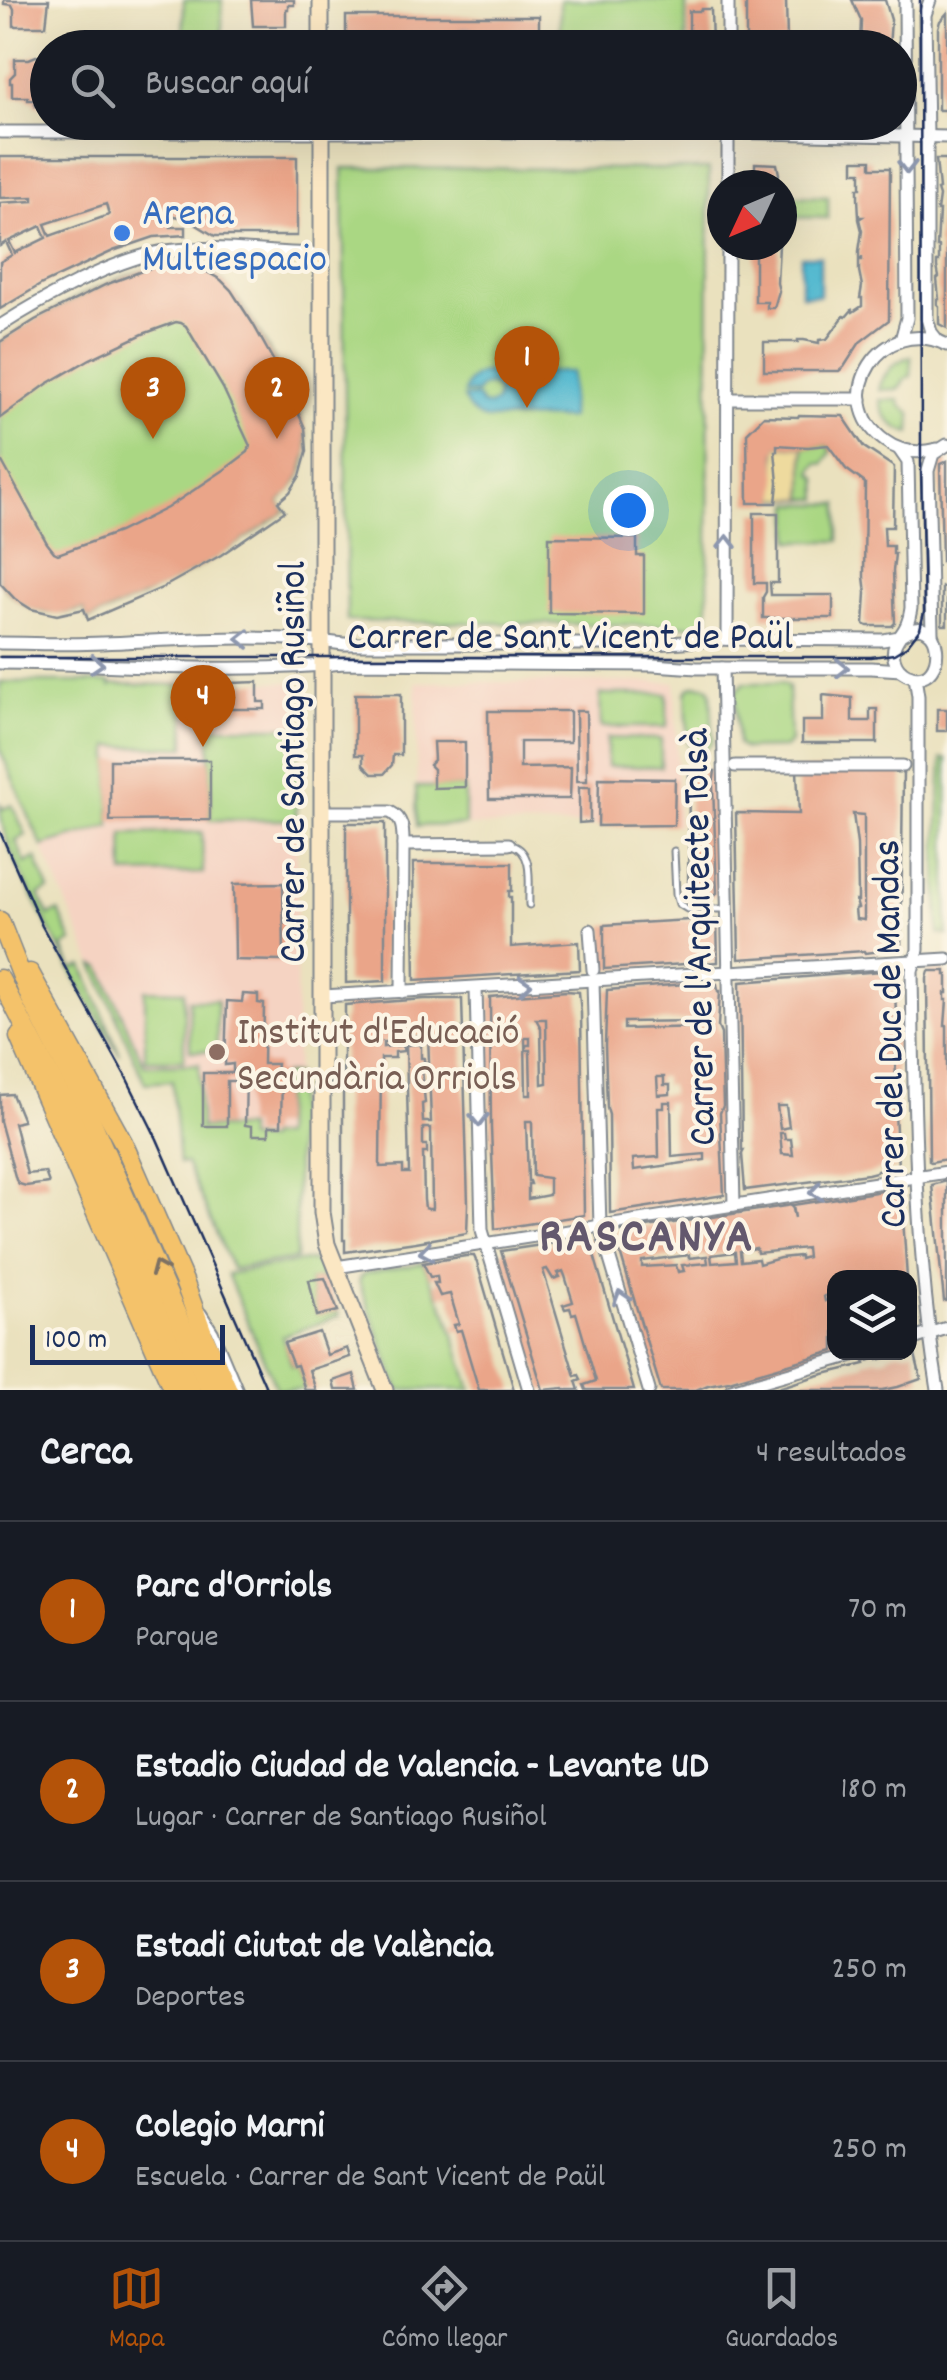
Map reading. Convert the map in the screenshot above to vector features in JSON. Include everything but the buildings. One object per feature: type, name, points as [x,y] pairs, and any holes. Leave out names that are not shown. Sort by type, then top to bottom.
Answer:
[{"type":"main road","points":[[2,925],[123,1142],[228,1390]]},
{"type":"main road","points":[[2,925],[30,996],[85,1106],[210,1390]]},
{"type":"main road","points":[[0,979],[70,1114],[191,1390]]},
{"type":"main road","points":[[0,990],[173,1390]]},
{"type":"street","points":[[321,0],[321,30]]},
{"type":"street","points":[[728,0],[728,30]]},
{"type":"street","points":[[905,0],[905,30]]},
{"type":"street","points":[[930,0],[925,15],[927,318],[931,332],[943,343]]},
{"type":"street","points":[[0,132],[30,132]]},
{"type":"street","points":[[917,136],[947,137]]},
{"type":"street","name":"Carrer de Santiago Rusiñol","points":[[322,140],[322,1212],[327,1244],[384,1390]]},
{"type":"street","points":[[728,140],[728,170]]},
{"type":"street","points":[[901,340],[908,318],[906,140]]},
{"type":"street","points":[[0,326],[50,296],[138,258],[162,252],[196,249],[321,254]]},
{"type":"street","points":[[727,640],[728,260]]},
{"type":"street","points":[[942,447],[929,460],[928,471],[942,664],[931,673],[916,677],[901,670],[894,654],[911,608],[908,462],[899,449],[869,424],[861,396],[864,375],[886,347],[920,337],[943,343]]},
{"type":"street","points":[[728,400],[861,396]]},
{"type":"street","points":[[899,449],[922,452],[942,447]]},
{"type":"street","points":[[900,636],[916,629],[940,641]]},
{"type":"street","name":"Carrer de Sant Vicent de Paül","points":[[2,642],[277,638],[344,644],[654,644],[883,640],[900,636]]},
{"type":"street","name":"Carrer de Sant Vicent de Paül","points":[[0,663],[92,663],[139,668],[299,668],[344,663],[901,670]]},
{"type":"street","name":"Carrer de l'Arquitecte Tolsà","points":[[722,668],[734,1205]]},
{"type":"street","name":"Carrer del Duc de Mandas","points":[[916,677],[918,950],[912,971],[916,1176],[928,1334],[938,1390]]},
{"type":"street","points":[[735,766],[903,766]]},
{"type":"street","points":[[323,812],[390,812],[397,816],[403,830],[402,992]]},
{"type":"street","points":[[403,845],[509,844]]},
{"type":"street","points":[[590,930],[600,1226],[649,1390]]},
{"type":"street","points":[[323,996],[476,988],[593,975],[729,972],[947,959]]},
{"type":"street","points":[[476,988],[482,1230],[529,1390]]},
{"type":"street","points":[[336,1267],[947,1172]]},
{"type":"street","points":[[917,1338],[947,1328]]},
{"type":"street","points":[[731,1390],[836,1360]]},
{"type":"lane","points":[[509,844],[520,847],[527,856],[529,905]]},
{"type":"lane","points":[[674,850],[679,904],[688,909],[728,908]]},
{"type":"lane","points":[[184,1281],[215,1330],[240,1390]]},
{"type":"shaded area","name":"Institut d'Educació Secundària Orriols","points":[[110,682],[297,682],[296,1259],[232,1269],[186,1163],[179,1163],[172,1081],[151,1082],[101,967],[93,965],[42,846],[110,826]]},
{"type":"shaded area","points":[[416,682],[675,682],[678,825],[417,826]]},
{"type":"green space","points":[[184,0],[222,0],[222,30],[183,30]]},
{"type":"green space","points":[[560,0],[686,0],[686,30],[560,30]]},
{"type":"green space","points":[[343,168],[709,169],[708,626],[347,621]]},
{"type":"green space","points":[[797,196],[828,197],[828,218],[797,217]]},
{"type":"green space","points":[[169,264],[203,269],[226,285],[239,302],[299,411],[307,449],[303,470],[278,502],[285,511],[166,585],[88,620],[84,609],[48,613],[27,606],[0,583],[0,342],[103,285]]},
{"type":"green space","points":[[911,356],[911,376],[899,389],[879,390],[890,369]]},
{"type":"green space","points":[[880,400],[899,400],[911,413],[911,433],[890,421]]},
{"type":"green space","points":[[828,445],[831,452],[824,464],[818,463],[813,469],[818,478],[819,499],[804,499],[804,447]]},
{"type":"green space","points":[[791,504],[839,504],[839,541],[791,541]]},
{"type":"green space","points":[[0,682],[110,682],[110,688],[111,684],[185,685],[185,747],[110,746],[110,826],[42,846],[0,750]]},
{"type":"green space","points":[[744,683],[781,683],[788,687],[790,742],[785,748],[745,749],[738,745],[735,692]]},
{"type":"green space","points":[[695,685],[707,686],[711,691],[713,740],[702,749],[692,748],[688,743],[686,693]]},
{"type":"green space","points":[[600,694],[667,694],[667,727],[601,727]]},
{"type":"green space","points":[[210,727],[297,727],[296,820],[210,820]]},
{"type":"green space","points":[[607,738],[661,739],[661,767],[607,766]]},
{"type":"green space","points":[[942,759],[947,759],[947,935],[939,934],[937,862]]},
{"type":"green space","points":[[416,787],[465,787],[465,825],[417,826]]},
{"type":"green space","points":[[0,804],[3,809],[12,805],[26,835],[16,841],[25,863],[36,858],[49,890],[39,895],[49,916],[59,911],[72,942],[63,947],[72,969],[83,966],[120,1055],[62,953],[20,870],[6,838]]},
{"type":"green space","points":[[202,832],[203,873],[124,874],[123,834]]},
{"type":"green space","points":[[94,965],[101,967],[144,1065],[199,1064],[200,1128],[247,1128],[247,1139],[282,1137],[284,1074],[296,1074],[296,1259],[232,1269],[186,1163],[179,1163],[172,1081],[145,1083]]},
{"type":"green space","points":[[145,990],[184,991],[184,1060],[145,1060]]},
{"type":"green space","points":[[189,1000],[217,1000],[217,1051],[190,1051]]},
{"type":"green space","points":[[310,1260],[319,1263],[325,1278],[309,1281],[317,1315],[338,1311],[339,1316],[282,1336],[305,1389],[277,1390],[227,1274]]},
{"type":"green space","points":[[423,1263],[448,1316],[471,1390],[399,1390],[359,1282],[366,1273]]},
{"type":"sand","points":[[777,445],[804,447],[804,499],[776,499]]},
{"type":"water","points":[[801,256],[820,256],[820,295],[801,295]]},
{"type":"water","points":[[485,372],[571,372],[570,418],[477,416],[464,397],[477,397],[482,405],[489,406],[496,402],[498,392],[488,385],[477,393],[464,393],[471,379]]},
{"type":"tram line","points":[[0,657],[871,657],[894,654],[907,646],[920,629],[924,612],[920,0]]},
{"type":"tram line","points":[[0,832],[42,926],[157,1139],[267,1390]]},
{"type":"place","name":"Arena Multiespacio","points":[[122,233]]},
{"type":"place","name":"Parc d'Orriols","points":[[527,408]]},
{"type":"place","name":"Estadi Ciutat de València","points":[[153,439]]},
{"type":"place","name":"Estadio Ciudad de Valencia - Levante UD","points":[[277,439]]},
{"type":"place","name":"Colegio Marni","points":[[203,747]]},
{"type":"place","name":"Institut d'Educació Secundària Orriols","points":[[217,1052]]},
{"type":"district","name":"RASCANYA","points":[[647,1232]]}]
